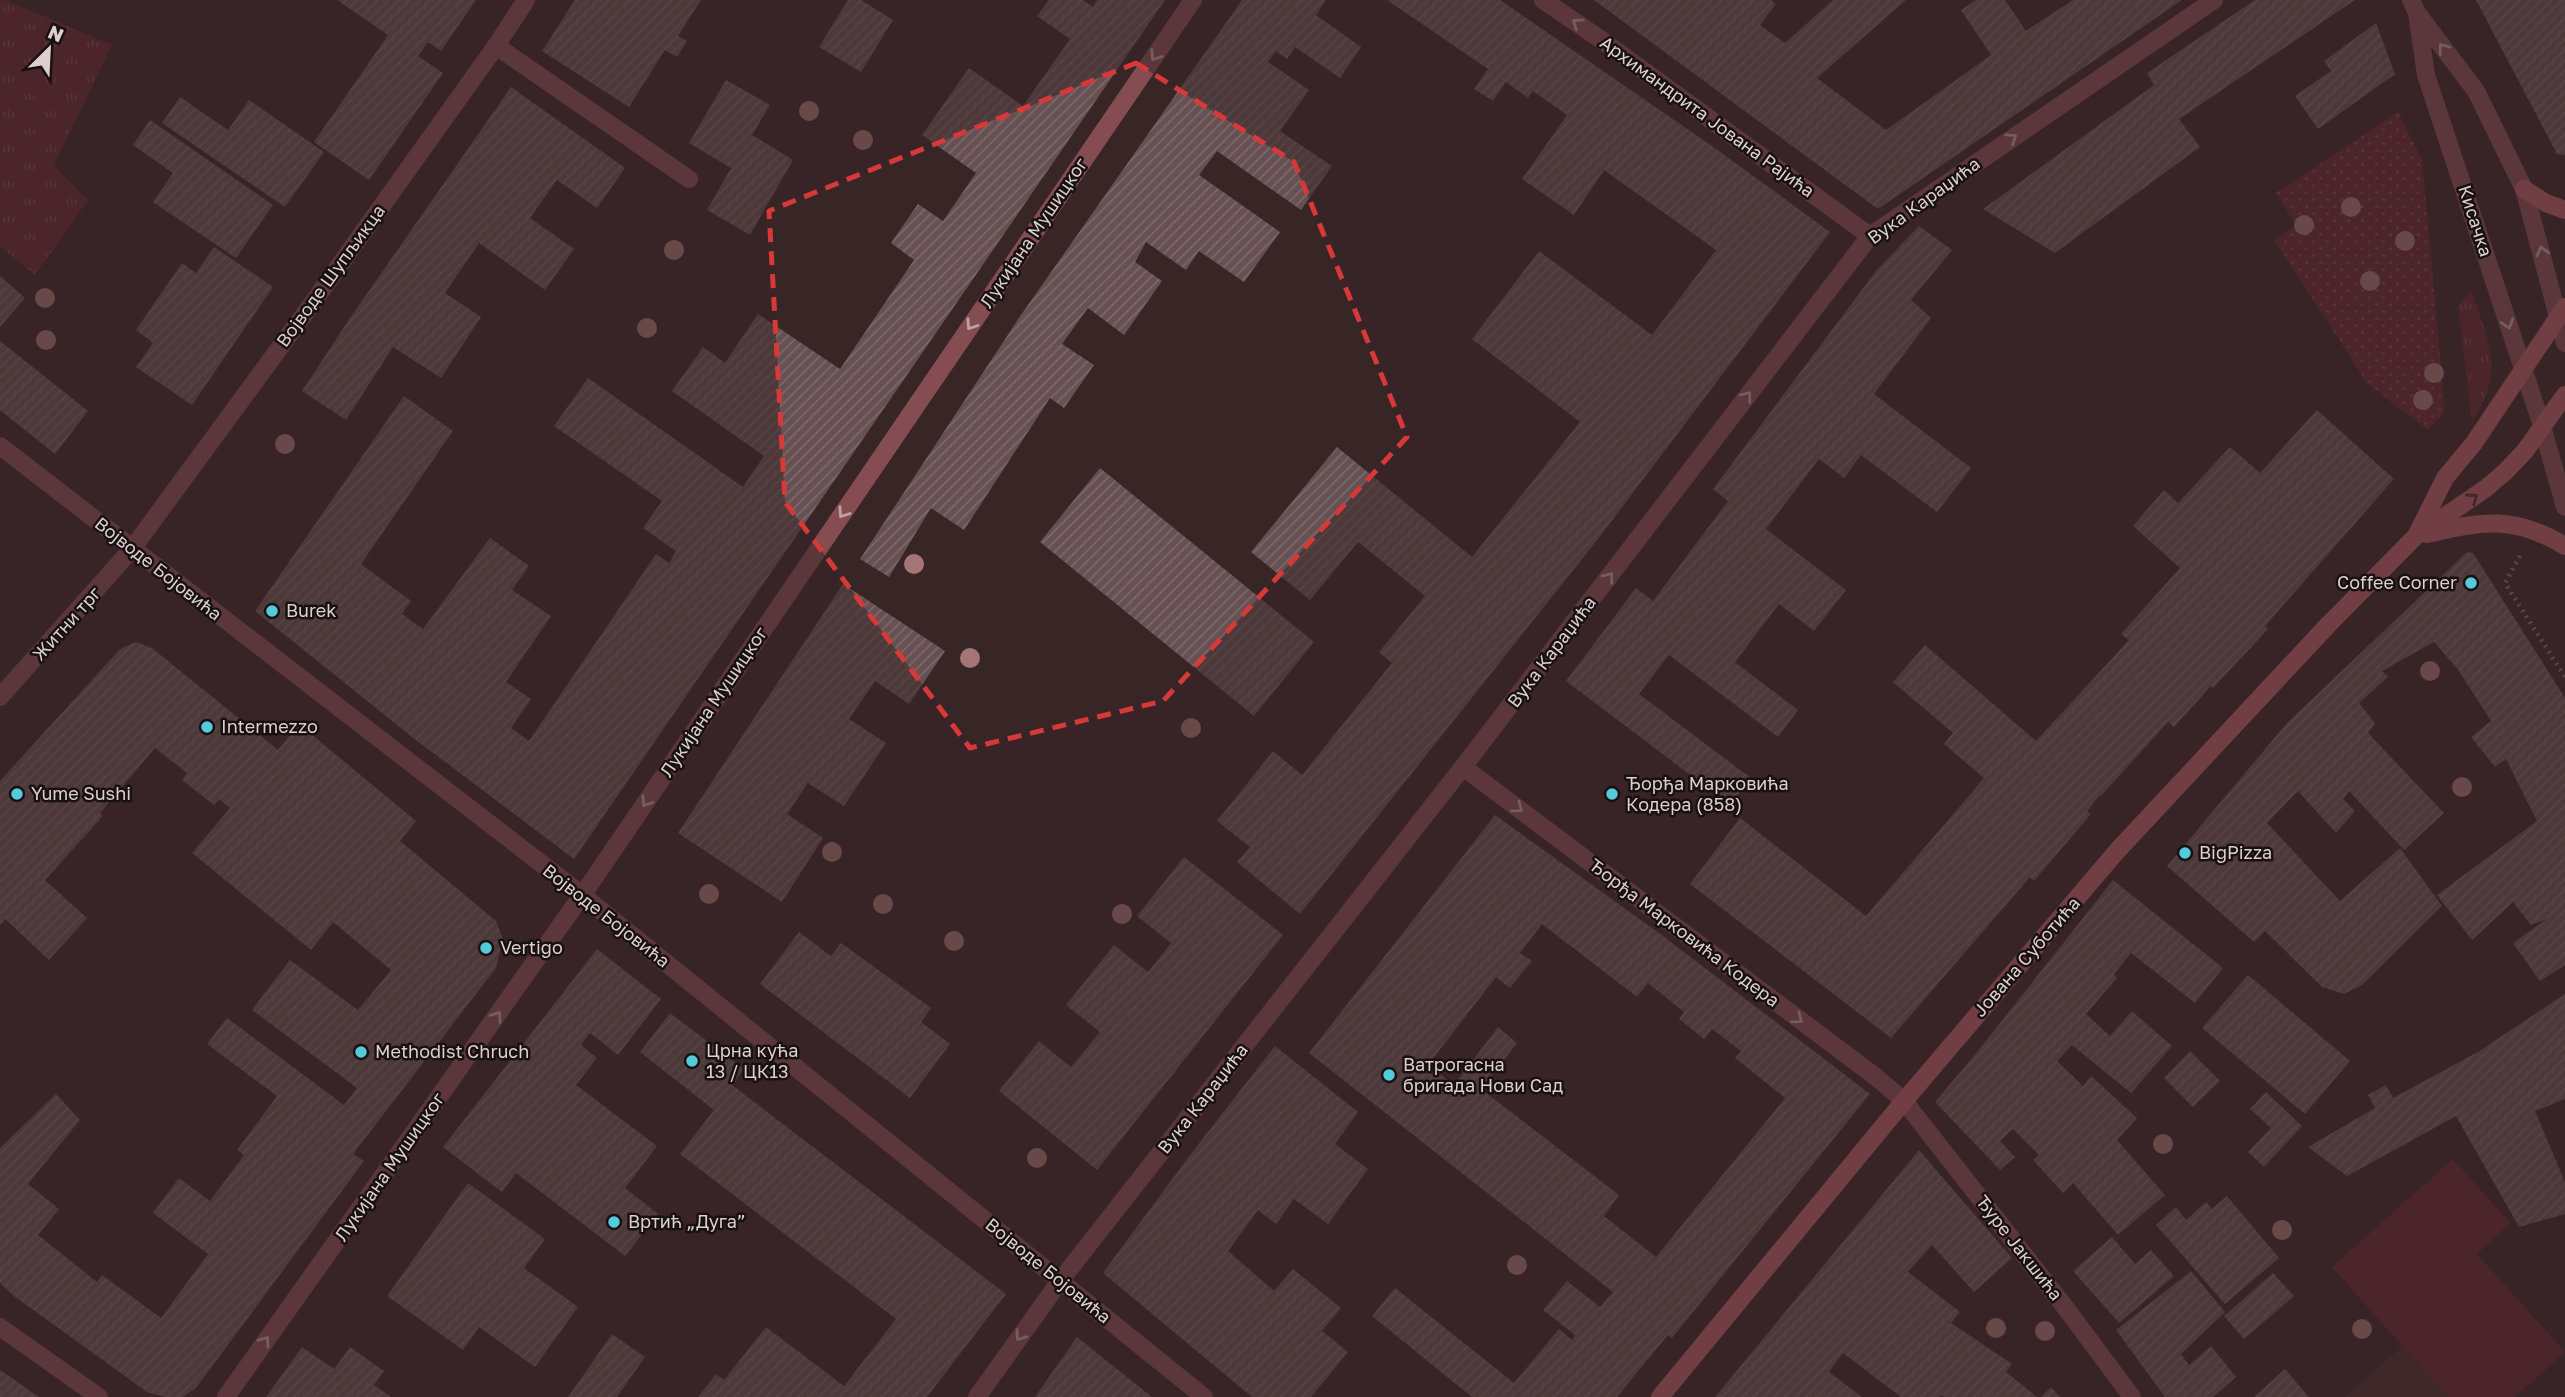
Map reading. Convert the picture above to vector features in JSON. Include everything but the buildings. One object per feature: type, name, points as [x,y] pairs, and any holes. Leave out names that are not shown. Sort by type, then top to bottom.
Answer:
[{"type":"main road","points":[[2524,189],[2546,203],[2565,210]]},
{"type":"main road","name":"Јована Суботића","points":[[2417,536],[2445,478],[2474,443],[2562,312]]},
{"type":"main road","name":"Јована Суботића","points":[[1660,1397],[1904,1101],[2117,851],[2327,626],[2417,536],[2485,489],[2525,451],[2565,395]]},
{"type":"main road","points":[[2417,536],[2462,525],[2503,523],[2529,527],[2565,545]]},
{"type":"street","name":"Војводе Шупљикца","points":[[132,549],[314,301],[526,0]]},
{"type":"street","name":"Лукијана Мушицког","points":[[226,1397],[582,895],[1193,0]]},
{"type":"street","name":"Архимандрита Јована Рајића","points":[[1543,0],[1604,41],[1870,236]]},
{"type":"street","name":"Вука Караџића","points":[[977,1397],[1060,1280],[1463,767],[1870,236],[2214,0]]},
{"type":"street","name":"Кисачка","points":[[2414,6],[2476,91],[2524,189],[2562,312],[2565,343]]},
{"type":"street","name":"Кисачка","points":[[2414,6],[2426,75],[2542,426],[2565,507]]},
{"type":"street","points":[[496,46],[690,179]]},
{"type":"street","name":"Војводе Бојовића","points":[[0,446],[582,895],[1204,1397]]},
{"type":"street","name":"Житни трг","points":[[0,697],[132,549]]},
{"type":"street","name":"Ђорђа Марковића Кодера","points":[[1463,767],[1876,1077],[1904,1101]]},
{"type":"street","name":"Ђуре Јакшића","points":[[1904,1101],[2132,1397]]},
{"type":"street","points":[[0,1327],[99,1397]]},
{"type":"path","points":[[2524,550],[2505,583],[2565,677]]},
{"type":"highlighted area","points":[[1136,63],[1294,162],[1407,437],[1163,701],[970,748],[785,502],[769,211]]},
{"type":"shaded area","points":[[2403,1346],[2448,1397],[2345,1397]]},
{"type":"green space","points":[[0,0],[112,45],[54,165],[88,200],[35,275],[0,246]]},
{"type":"green space","points":[[2398,112],[2422,160],[2445,411],[2428,430],[2367,383],[2274,240],[2296,225],[2276,193]]},
{"type":"green space","points":[[2471,290],[2491,356],[2489,386],[2472,421],[2458,306]]},
{"type":"green space","points":[[2453,1159],[2510,1223],[2477,1254],[2565,1352],[2515,1397],[2448,1397],[2332,1267]]},
{"type":"place","name":"Coffee Corner","points":[[2471,583]]},
{"type":"place","name":"Burek","points":[[272,611]]},
{"type":"place","name":"Intermezzo","points":[[207,727]]},
{"type":"place","name":"Yume Sushi","points":[[17,794]]},
{"type":"place","name":"Ђорђа Марковића Кодера (858)","points":[[1612,794]]},
{"type":"place","name":"BigPizza","points":[[2185,853]]},
{"type":"place","name":"Vertigo","points":[[486,948]]},
{"type":"place","name":"Methodist Chruch","points":[[361,1052]]},
{"type":"place","name":"Црна кућа 13 / ЦК13","points":[[692,1061]]},
{"type":"place","name":"Ватрогасна бригада Нови Сад","points":[[1389,1075]]},
{"type":"place","name":"Вртић „Дуга”","points":[[614,1222]]}]
